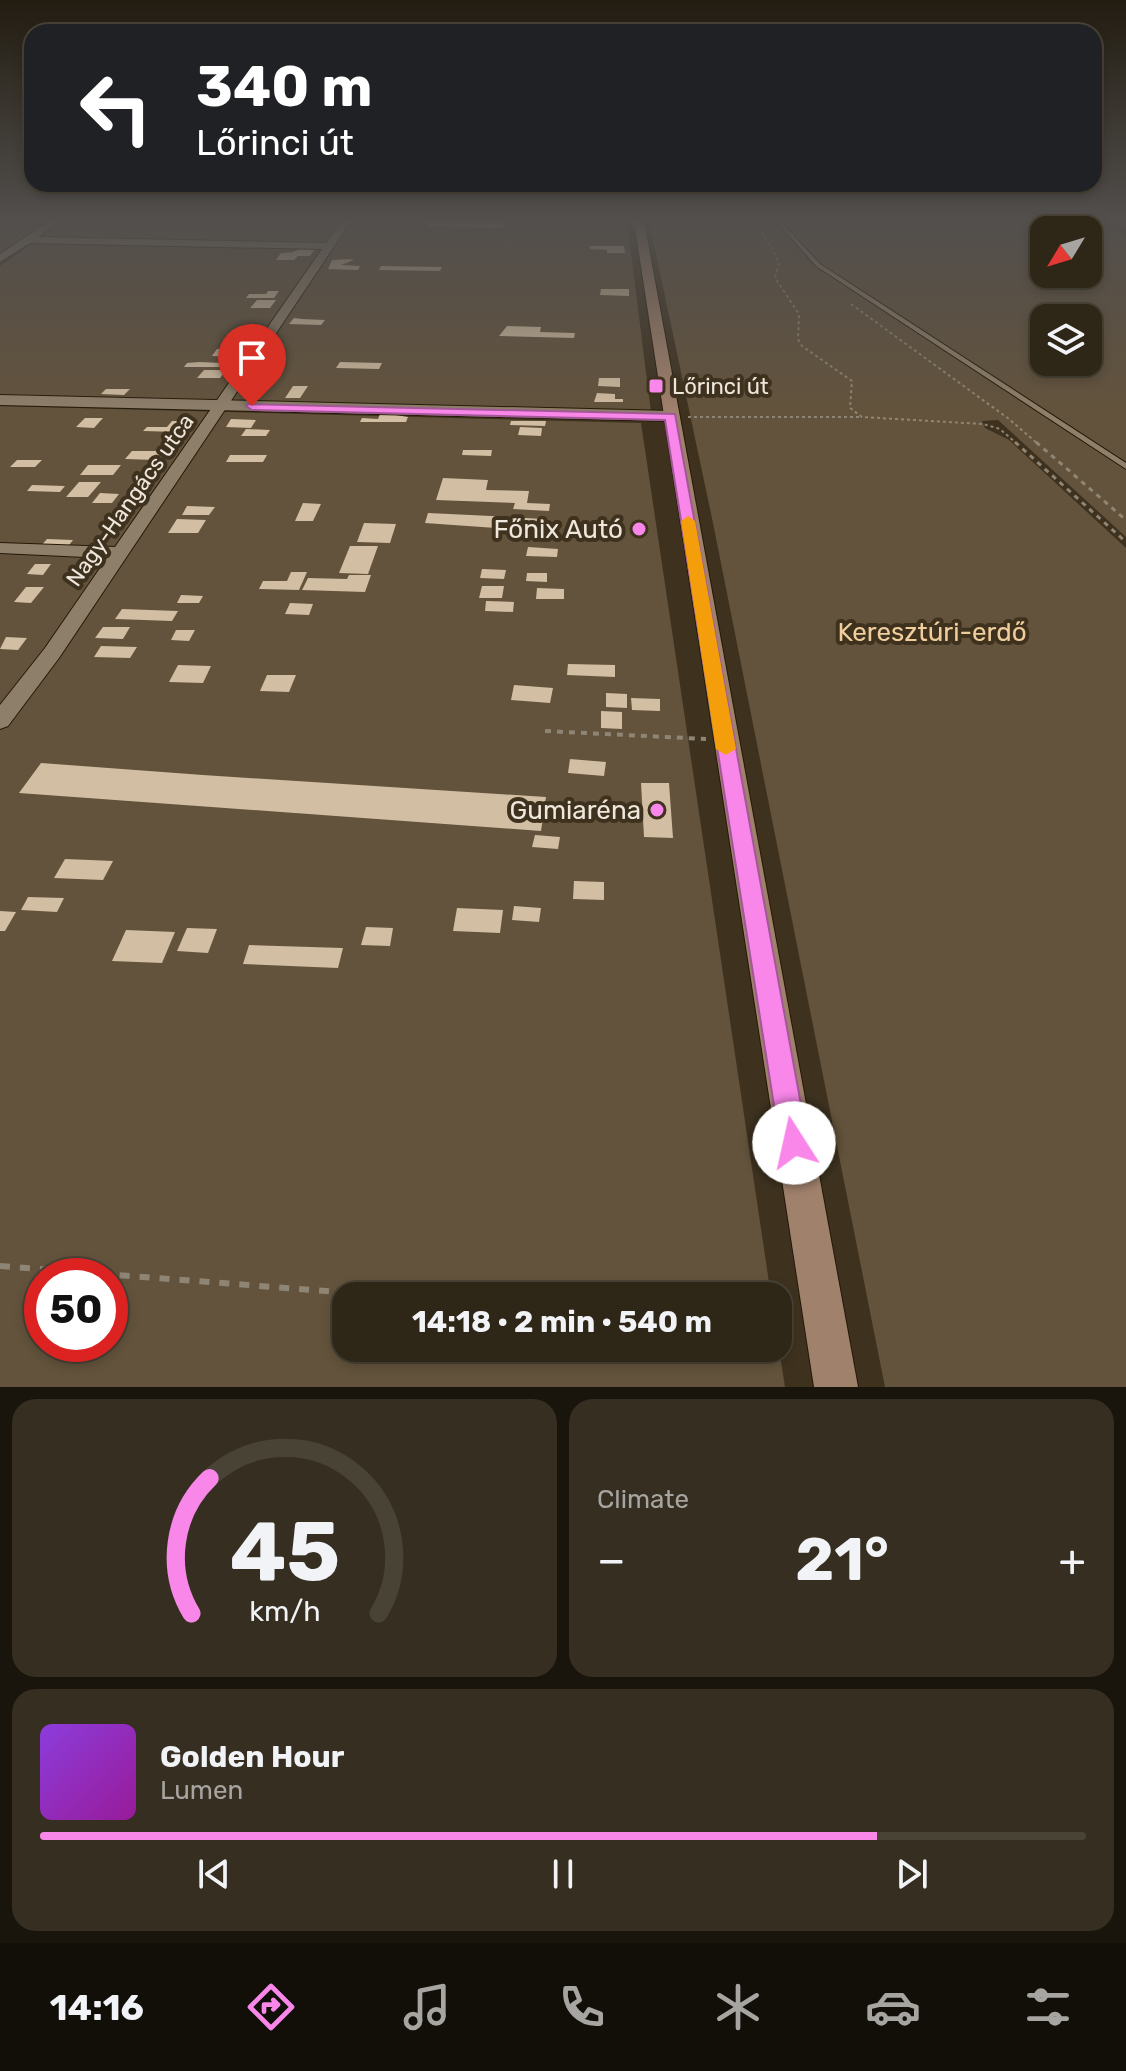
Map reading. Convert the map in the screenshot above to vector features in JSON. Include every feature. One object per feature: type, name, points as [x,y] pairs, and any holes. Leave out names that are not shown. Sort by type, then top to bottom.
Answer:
[{"type":"main road","points":[[650,286],[724,740],[836,1387]]},
{"type":"street","name":"Nagy-Hangács utca","points":[[0,721],[52,653],[302,286]]},
{"type":"street","points":[[0,400],[671,416]]},
{"type":"street","points":[[0,548],[119,553]]},
{"type":"lane","points":[[850,286],[1126,467]]},
{"type":"path","points":[[780,286],[799,314],[798,339],[802,346],[852,381],[850,408],[862,417]]},
{"type":"path","points":[[842,296],[888,333],[1009,419],[1126,520]]},
{"type":"path","points":[[671,416],[862,417],[983,424],[1000,429],[1126,542]]},
{"type":"path","points":[[545,731],[724,740]]},
{"type":"path","points":[[0,1266],[332,1291]]},
{"type":"green space","points":[[0,286],[635,286],[651,412],[0,395]]},
{"type":"green space","name":"Keresztúri-erdő","points":[[663,286],[1126,286],[1126,537],[998,420],[982,421],[985,428],[1009,440],[1126,548],[1126,1387],[885,1387]]},
{"type":"green space","points":[[0,406],[641,423],[769,1282],[332,1282],[332,1362],[781,1362],[785,1387],[0,1387]]},
{"type":"building","points":[[601,289],[629,289],[629,296],[600,295]]},
{"type":"building","points":[[268,291],[279,291],[274,298],[246,298],[249,294],[266,294]]},
{"type":"building","points":[[257,300],[276,300],[270,308],[250,308]]},
{"type":"building","points":[[294,318],[325,320],[321,325],[289,324]]},
{"type":"building","points":[[507,326],[541,327],[540,332],[575,333],[574,338],[499,336]]},
{"type":"building","points":[[217,349],[239,350],[233,357],[212,356]]},
{"type":"building","points":[[340,362],[382,363],[379,369],[336,368]]},
{"type":"building","points":[[187,363],[223,363],[219,367],[184,367]]},
{"type":"building","points":[[204,370],[226,370],[220,378],[197,378]]},
{"type":"building","points":[[599,378],[620,378],[620,387],[598,386]]},
{"type":"building","points":[[293,386],[308,386],[300,398],[285,398]]},
{"type":"building","points":[[106,389],[130,389],[124,395],[101,394]]},
{"type":"building","points":[[597,393],[615,394],[615,399],[623,399],[623,402],[594,402]]},
{"type":"building","points":[[380,414],[408,417],[406,422],[360,422],[362,418],[378,419]]},
{"type":"building","points":[[85,418],[103,418],[94,428],[76,427]]},
{"type":"building","points":[[231,419],[256,420],[251,428],[226,427]]},
{"type":"building","points":[[172,421],[187,421],[179,432],[143,431],[147,427],[167,427]]},
{"type":"building","points":[[511,421],[546,421],[545,426],[510,425]]},
{"type":"building","points":[[520,427],[542,428],[541,436],[518,435]]},
{"type":"building","points":[[246,429],[270,430],[266,436],[241,436]]},
{"type":"building","points":[[463,450],[492,450],[491,456],[462,455]]},
{"type":"building","points":[[132,451],[162,451],[155,460],[125,459]]},
{"type":"building","points":[[230,455],[267,455],[263,462],[226,462]]},
{"type":"building","points":[[17,460],[42,460],[35,467],[10,467]]},
{"type":"building","points":[[88,465],[121,465],[113,475],[80,475]]},
{"type":"building","points":[[443,478],[488,480],[486,490],[529,491],[527,503],[550,504],[549,511],[513,509],[515,503],[436,500]]},
{"type":"building","points":[[79,482],[101,482],[88,497],[66,497]]},
{"type":"building","points":[[32,485],[65,486],[60,492],[27,491]]},
{"type":"building","points":[[100,493],[119,494],[112,503],[92,503]]},
{"type":"building","points":[[303,503],[321,504],[313,521],[295,521]]},
{"type":"building","points":[[187,506],[215,507],[209,515],[182,515]]},
{"type":"building","points":[[428,513],[543,519],[540,531],[425,523]]},
{"type":"building","points":[[177,519],[206,520],[198,533],[168,533]]},
{"type":"building","points":[[364,523],[396,524],[390,543],[357,542]]},
{"type":"building","points":[[47,539],[73,540],[66,549],[39,548]]},
{"type":"building","points":[[350,546],[378,546],[368,574],[339,573]]},
{"type":"building","points":[[528,547],[558,549],[557,557],[526,556]]},
{"type":"building","points":[[35,564],[51,564],[43,575],[27,574]]},
{"type":"building","points":[[482,569],[506,570],[504,579],[480,578]]},
{"type":"building","points":[[291,572],[307,572],[299,590],[259,589],[263,581],[287,581]]},
{"type":"building","points":[[527,573],[547,573],[547,582],[526,581]]},
{"type":"building","points":[[349,575],[371,575],[365,592],[302,590],[308,578],[347,579]]},
{"type":"building","points":[[482,586],[504,586],[502,598],[479,598]]},
{"type":"building","points":[[26,587],[44,587],[31,603],[14,602]]},
{"type":"building","points":[[537,588],[564,589],[564,599],[536,599]]},
{"type":"building","points":[[181,595],[203,596],[199,603],[177,603]]},
{"type":"building","points":[[486,601],[514,602],[513,612],[485,611]]},
{"type":"building","points":[[290,603],[313,604],[309,615],[285,614]]},
{"type":"building","points":[[122,609],[178,611],[172,621],[115,619]]},
{"type":"building","points":[[103,627],[130,627],[123,639],[95,638]]},
{"type":"building","points":[[176,630],[195,630],[189,641],[171,640]]},
{"type":"building","points":[[6,637],[27,638],[18,650],[0,649]]},
{"type":"building","points":[[101,646],[137,647],[130,658],[94,657]]},
{"type":"building","points":[[568,664],[615,665],[615,677],[567,675]]},
{"type":"building","points":[[178,665],[211,666],[203,683],[169,682]]},
{"type":"building","points":[[267,675],[296,675],[289,692],[260,691]]},
{"type":"building","points":[[514,685],[553,688],[550,703],[511,700]]},
{"type":"building","points":[[606,693],[627,694],[627,708],[606,707]]},
{"type":"building","points":[[631,698],[660,699],[660,711],[632,710]]},
{"type":"building","points":[[601,711],[622,712],[622,729],[601,728]]},
{"type":"building","points":[[570,759],[606,762],[604,776],[568,773]]},
{"type":"building","points":[[41,763],[546,797],[541,831],[19,793]]},
{"type":"building","name":"Gumiaréna","points":[[641,783],[669,783],[673,838],[644,837]]},
{"type":"building","points":[[535,835],[560,837],[558,849],[532,847]]},
{"type":"building","points":[[65,859],[113,861],[103,880],[54,878]]},
{"type":"building","points":[[574,881],[604,882],[604,900],[573,899]]},
{"type":"building","points":[[28,897],[64,898],[57,912],[21,910]]},
{"type":"building","points":[[514,906],[541,908],[539,922],[512,920]]},
{"type":"building","points":[[457,908],[503,910],[500,933],[453,931]]},
{"type":"building","points":[[0,911],[16,912],[5,931],[0,931]]},
{"type":"building","points":[[366,927],[393,928],[390,946],[361,945]]},
{"type":"building","points":[[187,928],[217,929],[208,953],[177,951]]},
{"type":"building","points":[[126,930],[175,932],[162,963],[112,961]]},
{"type":"building","points":[[249,945],[343,948],[338,968],[243,964]]},
{"type":"slow traffic","points":[[688,521],[726,749]]},
{"type":"place","name":"Lőrinci út","points":[[656,386]]},
{"type":"place","name":"Főnix Autó","points":[[639,529]]},
{"type":"place","name":"Gumiaréna","points":[[657,810]]},
{"type":"route","points":[[252,406],[671,416],[794,1143]]}]
